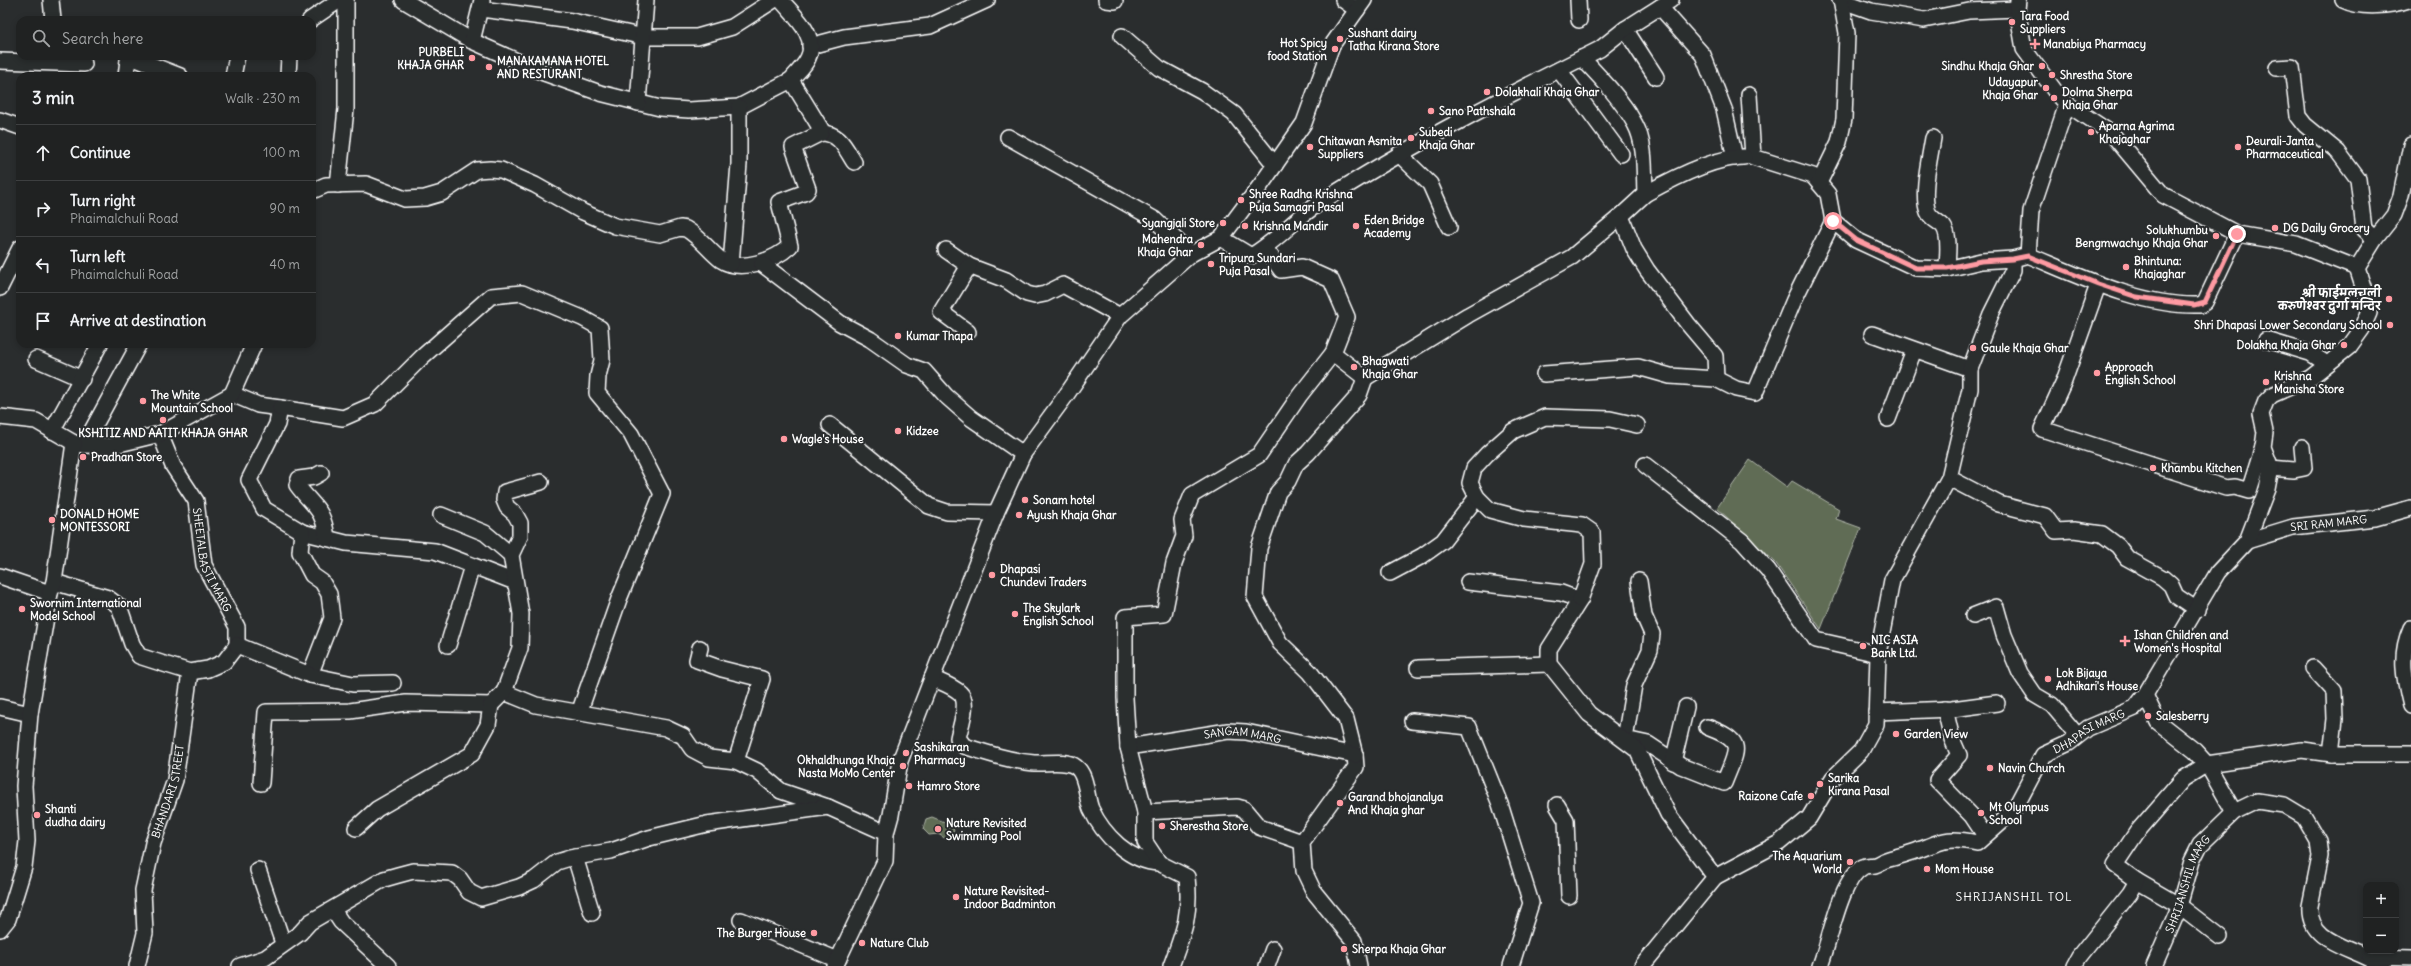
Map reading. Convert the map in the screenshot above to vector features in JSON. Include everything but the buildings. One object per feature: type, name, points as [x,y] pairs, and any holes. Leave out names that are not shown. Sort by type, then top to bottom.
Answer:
[{"type":"street","points":[[51,0],[52,16]]},
{"type":"street","points":[[316,16],[338,1],[346,0],[346,109],[338,185]]},
{"type":"street","points":[[403,0],[472,41],[544,73],[600,93],[638,103],[660,108],[689,110],[739,107],[791,80],[808,58],[810,46],[807,31],[781,0]]},
{"type":"street","points":[[638,103],[646,0]]},
{"type":"street","points":[[472,41],[482,4],[572,21],[644,37],[697,37],[732,27],[774,0]]},
{"type":"street","points":[[810,46],[844,37],[930,26],[987,0]]},
{"type":"street","points":[[741,920],[836,963],[885,861],[886,833],[891,815],[900,761],[996,513],[1023,454],[1067,394],[1120,316],[1191,254],[1221,238],[1275,165],[1304,123],[1332,45],[1360,5],[1343,0]]},
{"type":"street","points":[[1578,0],[1579,20]]},
{"type":"street","points":[[1840,0],[1871,11],[1924,20],[1969,11],[2017,4],[2024,49],[2067,104],[2112,134],[2163,195],[2237,234],[2296,244],[2357,268]]},
{"type":"street","points":[[1819,183],[1839,142],[1844,119],[1847,33],[1840,0]]},
{"type":"street","points":[[2343,0],[2356,5],[2399,3],[2409,0]]},
{"type":"street","points":[[1221,238],[1251,256],[1265,248],[1296,218],[1399,154],[1600,49],[1625,30],[1665,4],[1703,55],[1724,109],[1735,158]]},
{"type":"street","points":[[1625,30],[1656,77]]},
{"type":"street","points":[[1122,36],[1159,68],[1202,91],[1234,114],[1275,165]]},
{"type":"street","points":[[1582,58],[1604,82],[1635,124],[1644,156],[1645,194]]},
{"type":"street","points":[[126,72],[128,60]]},
{"type":"street","points":[[139,60],[170,72]]},
{"type":"street","points":[[234,72],[236,60]]},
{"type":"street","points":[[288,72],[289,60]]},
{"type":"street","points":[[0,61],[51,65],[84,64]]},
{"type":"street","points":[[2277,68],[2292,67],[2298,116],[2305,126],[2338,152],[2358,179],[2364,229],[2375,239]]},
{"type":"street","points":[[1559,70],[1621,154]]},
{"type":"street","points":[[791,80],[821,129],[821,133]]},
{"type":"street","points":[[1749,96],[1753,157]]},
{"type":"street","points":[[2028,256],[2031,211],[2067,104]]},
{"type":"street","points":[[731,264],[739,147],[739,107]]},
{"type":"street","points":[[0,120],[16,126]]},
{"type":"street","points":[[316,189],[326,185],[366,184],[405,199],[425,198],[442,193],[477,170],[501,170],[535,185],[583,212],[615,226],[660,234],[680,228],[686,229],[722,260],[731,264],[762,264],[790,246],[779,202],[806,192],[808,189],[794,147],[821,133],[830,133],[838,138],[854,162]]},
{"type":"street","points":[[1008,137],[1154,219],[1191,254]]},
{"type":"street","points":[[1933,138],[1926,192],[1928,212],[1935,221],[1943,227],[1946,235],[1947,268]]},
{"type":"street","points":[[2098,284],[2064,381],[2042,429],[2226,488],[2235,487],[2249,491],[2265,432],[2261,414],[2266,401],[2272,394],[2310,378],[2349,347],[2362,329],[2369,313],[2368,302],[2357,268],[2375,239],[2394,215],[2406,196],[2411,145]]},
{"type":"street","points":[[1399,154],[1430,184],[1449,227]]},
{"type":"street","points":[[1359,966],[1354,941],[1314,892],[1304,871],[1302,842],[1356,767],[1355,755],[1346,719],[1310,672],[1280,643],[1255,597],[1259,548],[1278,492],[1288,481],[1296,464],[1308,453],[1359,394],[1365,378],[1468,315],[1572,257],[1645,194],[1674,178],[1735,158],[1753,157],[1813,176],[1828,194],[1833,221],[1794,300],[1763,380],[1755,393],[1736,389],[1716,379],[1670,376],[1638,367],[1544,374]]},
{"type":"street","points":[[1621,216],[1634,249],[1647,270],[1688,324],[1716,356],[1716,379]]},
{"type":"street","points":[[1833,221],[1856,240],[1916,268],[1947,268],[1981,261],[2013,259],[2028,256],[2098,284],[2137,297],[2200,305],[2205,302],[2237,234]]},
{"type":"street","points":[[1159,863],[1145,842],[1145,812],[1128,747],[1125,698],[1125,617],[1164,614],[1174,563],[1184,536],[1182,520],[1192,495],[1259,455],[1300,395],[1333,353],[1347,317],[1330,280],[1302,266],[1281,270],[1265,248]]},
{"type":"street","points":[[946,250],[969,266],[1006,280],[1027,294],[1035,296],[1045,294],[1063,285],[1120,316]]},
{"type":"street","points":[[0,288],[16,256]]},
{"type":"street","points":[[1642,966],[1715,877],[1779,843],[1809,818],[1833,778],[1861,750],[1876,724],[1878,654],[1892,580],[1949,478],[1970,389],[1970,370],[1990,314],[2013,270],[2013,259]]},
{"type":"street","points":[[762,264],[840,323],[870,339],[907,365],[924,371],[946,396],[971,418],[1023,454]]},
{"type":"street","points":[[968,332],[941,312],[969,266]]},
{"type":"street","points":[[232,394],[258,405],[343,418],[375,404],[422,357],[491,296],[522,293],[582,318],[600,328],[602,360],[598,376],[597,393],[632,434],[662,494],[620,599],[579,713]]},
{"type":"street","points":[[1872,334],[1970,370]]},
{"type":"street","points":[[2266,340],[2310,353],[2327,364]]},
{"type":"street","points":[[52,432],[98,348]]},
{"type":"street","points":[[0,928],[8,919],[24,867],[27,841],[24,786],[30,714],[79,444],[137,348]]},
{"type":"street","points":[[0,417],[36,421],[52,432],[79,444],[111,446],[160,434],[232,394],[252,348]]},
{"type":"street","points":[[1888,419],[1914,350]]},
{"type":"street","points":[[1333,353],[1365,378]]},
{"type":"street","points":[[36,359],[82,379]]},
{"type":"street","points":[[280,408],[277,424],[249,480],[264,509],[302,532],[346,543],[435,551],[515,582]]},
{"type":"street","points":[[1637,425],[1610,419],[1545,417],[1513,432],[1474,468],[1470,483],[1478,498],[1490,510],[1524,519],[1582,525],[1592,532],[1593,564],[1580,600],[1549,649],[1549,664],[1589,714],[1625,739],[1637,750],[1644,760],[1668,814],[1715,877]]},
{"type":"street","points":[[830,425],[929,506],[947,512],[996,513]]},
{"type":"street","name":"SHEETALBASTI MARG","points":[[160,434],[173,466],[196,501],[204,565],[237,627],[237,645]]},
{"type":"street","points":[[2247,541],[2267,489],[2271,468],[2262,447]]},
{"type":"street","points":[[2271,468],[2294,470],[2304,468],[2302,447]]},
{"type":"street","points":[[1645,465],[1742,541],[1768,570],[1816,640],[1878,654]]},
{"type":"street","points":[[321,473],[314,477],[298,480],[296,485],[308,501],[321,512],[325,521],[327,538]]},
{"type":"street","points":[[1949,478],[1999,504],[2045,516],[2056,531],[2074,530],[2102,534],[2118,546],[2127,558],[2162,578],[2171,585],[2176,596],[2197,610]]},
{"type":"street","points":[[356,828],[377,809],[472,754],[488,725],[491,705],[504,692],[520,648],[521,614],[511,555],[520,536],[520,523],[515,514],[507,507],[504,500],[505,492],[541,482]]},
{"type":"street","points":[[1390,573],[1422,556],[1443,540],[1478,498]]},
{"type":"street","name":"SRI RAM MARG","points":[[2247,541],[2293,527],[2375,518],[2411,508]]},
{"type":"street","points":[[441,515],[485,533],[511,555]]},
{"type":"street","points":[[302,532],[300,552],[312,575],[322,582],[329,594],[332,618],[310,675]]},
{"type":"street","name":"DHAPASI MARG","points":[[1820,966],[1828,946],[1831,929],[1838,906],[1853,875],[1864,866],[1875,865],[1913,852],[1939,840],[1955,838],[1977,843],[1984,834],[1998,825],[2014,810],[2043,755],[2069,743],[2077,735],[2088,728],[2135,708],[2146,695],[2218,572],[2247,541]]},
{"type":"street","points":[[448,645],[472,566]]},
{"type":"street","points":[[0,576],[52,588],[108,598],[119,606],[132,644],[139,656],[190,672],[208,669],[224,662],[237,645],[310,675],[353,684],[393,683]]},
{"type":"street","points":[[1625,739],[1634,685],[1650,650],[1652,634],[1644,616],[1639,581]]},
{"type":"street","points":[[1468,582],[1562,593],[1580,600]]},
{"type":"street","points":[[1973,616],[1996,607],[2004,635],[2020,673],[2035,695],[2052,705],[2077,735]]},
{"type":"street","points":[[2411,628],[2405,641],[2402,663],[2411,706]]},
{"type":"street","points":[[700,648],[697,660],[722,669],[762,679],[736,761]]},
{"type":"street","points":[[1418,668],[1549,664]]},
{"type":"street","points":[[2313,668],[2334,691],[2335,719],[2331,754]]},
{"type":"street","name":"BHANDARI STREET","points":[[138,966],[145,933],[143,890],[153,843],[175,780],[190,672]]},
{"type":"street","points":[[932,678],[960,693],[963,698],[964,705],[958,738],[964,746],[1034,763],[1069,763],[1076,766],[1081,772],[1091,809],[1108,836],[1128,852],[1146,862],[1159,863],[1187,877],[1190,902],[1187,926],[1171,966]]},
{"type":"street","points":[[504,692],[536,705],[666,728],[683,736],[692,749],[710,758],[736,761],[757,771],[781,791],[828,807],[886,833]]},
{"type":"street","points":[[2146,695],[2158,722],[2195,750],[2207,764],[2234,812],[2256,801],[2284,805],[2304,817],[2318,841],[2320,856],[2310,906],[2310,914],[2314,929],[2337,945],[2376,961],[2411,958]]},
{"type":"street","points":[[1876,712],[1945,709],[1996,702]]},
{"type":"street","points":[[261,782],[266,712],[350,711],[406,703],[491,705]]},
{"type":"street","points":[[0,706],[30,714]]},
{"type":"street","points":[[1673,762],[1686,707]]},
{"type":"street","points":[[1945,709],[1952,739],[1959,755],[1937,780],[1972,816],[1984,834]]},
{"type":"street","points":[[1412,722],[1469,727],[1500,804],[1531,903],[1511,966]]},
{"type":"street","points":[[1625,739],[1648,744],[1673,762],[1724,783],[1737,750],[1735,744],[1727,735],[1707,727]]},
{"type":"street","name":"SANGAM MARG","points":[[1128,747],[1228,731],[1246,732],[1355,755]]},
{"type":"street","points":[[2220,937],[2180,906],[2137,881],[2115,866],[2137,832],[2183,779],[2207,764],[2302,750],[2331,754],[2411,754]]},
{"type":"street","points":[[1557,805],[1566,820],[1569,896]]},
{"type":"street","points":[[240,966],[270,962],[284,943],[300,933],[310,922],[384,879],[413,871],[452,873],[460,879],[469,892],[481,898],[519,887],[534,880],[557,862],[575,857],[611,851],[649,838],[707,824],[828,807]]},
{"type":"street","points":[[1145,812],[1236,807],[1244,809],[1259,827],[1302,842]]},
{"type":"street","name":"SHRIJANSHIL MARG","points":[[2154,966],[2180,906],[2192,861],[2200,844],[2234,812]]},
{"type":"street","points":[[575,857],[592,913]]},
{"type":"street","points":[[258,870],[284,943]]},
{"type":"street","points":[[2074,966],[2079,957],[2130,893],[2137,881]]},
{"type":"street","points":[[333,910],[341,922],[388,966]]},
{"type":"street","points":[[1267,966],[1273,949]]},
{"type":"green space","points":[[1750,460],[1787,487],[1792,481],[1839,509],[1836,519],[1861,528],[1821,629],[1775,562],[1717,508]]},
{"type":"green space","name":"Nature Revisited Swimming Pool","points":[[932,817],[947,823],[954,830],[948,840],[938,834],[929,835],[923,829],[926,819]]},
{"type":"place","name":"Tara Food Suppliers","points":[[2012,22]]},
{"type":"place","name":"Sushant dairy Tatha Kirana Store","points":[[1340,39]]},
{"type":"place","name":"Manabiya Pharmacy","points":[[2035,44]]},
{"type":"place","name":"Hot Spicy food Station","points":[[1335,49]]},
{"type":"place","name":"PURBELI KHAJA GHAR","points":[[472,58]]},
{"type":"place","name":"Sindhu Khaja Ghar","points":[[2042,66]]},
{"type":"place","name":"MANAKAMANA HOTEL AND RESTURANT","points":[[489,67]]},
{"type":"place","name":"Shrestha Store","points":[[2052,75]]},
{"type":"place","name":"Udayapur Khaja Ghar","points":[[2046,88]]},
{"type":"place","name":"Dolakhali Khaja Ghar","points":[[1487,92]]},
{"type":"place","name":"Dolma Sherpa Khaja Ghar","points":[[2054,98]]},
{"type":"place","name":"Sano Pathshala","points":[[1431,111]]},
{"type":"place","name":"Aparna Agrima Khajaghar","points":[[2091,132]]},
{"type":"place","name":"Subedi Khaja Ghar","points":[[1411,138]]},
{"type":"place","name":"Chitawan Asmita Suppliers","points":[[1310,147]]},
{"type":"place","name":"Deurali-Janta Pharmaceutical","points":[[2238,147]]},
{"type":"place","name":"Shree Radha Krishna Puja Samagri Pasal","points":[[1241,200]]},
{"type":"place","name":"Syangjali Store","points":[[1223,223]]},
{"type":"place","name":"Krishna Mandir","points":[[1245,226]]},
{"type":"place","name":"Eden Bridge Academy","points":[[1356,226]]},
{"type":"place","name":"DG Daily Grocery","points":[[2275,228]]},
{"type":"place","name":"Solukhumbu Bengmwachyo Khaja Ghar","points":[[2216,236]]},
{"type":"place","name":"Mahendra Khaja Ghar","points":[[1201,245]]},
{"type":"place","name":"Tripura Sundari Puja Pasal","points":[[1211,264]]},
{"type":"place","name":"Bhintuna: Khajaghar","points":[[2126,267]]},
{"type":"place","name":"श्री फाईमलचुली करुणेश्वर दुर्गा मन्दिर","points":[[2389,299]]},
{"type":"place","name":"Shri Dhapasi Lower Secondary School","points":[[2390,325]]},
{"type":"place","name":"Kumar Thapa","points":[[898,336]]},
{"type":"place","name":"Dolakha Khaja Ghar","points":[[2344,345]]},
{"type":"place","name":"Gaule Khaja Ghar","points":[[1973,348]]},
{"type":"place","name":"Bhagwati Khaja Ghar","points":[[1354,367]]},
{"type":"place","name":"Approach English School","points":[[2097,373]]},
{"type":"place","name":"Krishna Manisha Store","points":[[2266,382]]},
{"type":"place","name":"The White Mountain School","points":[[143,401]]},
{"type":"place","name":"KSHITIZ AND AATIT KHAJA GHAR","points":[[163,420]]},
{"type":"place","name":"Kidzee","points":[[898,431]]},
{"type":"place","name":"Wagle's House","points":[[784,439]]},
{"type":"place","name":"Pradhan Store","points":[[83,457]]},
{"type":"place","name":"Khambu Kitchen","points":[[2153,468]]},
{"type":"place","name":"Sonam hotel","points":[[1025,500]]},
{"type":"place","name":"Ayush Khaja Ghar","points":[[1019,515]]},
{"type":"place","name":"DONALD HOME MONTESSORI","points":[[52,520]]},
{"type":"place","name":"Dhapasi Chundevi Traders","points":[[992,575]]},
{"type":"place","name":"Swornim International Model School","points":[[22,609]]},
{"type":"place","name":"The Skylark English School","points":[[1015,614]]},
{"type":"place","name":"Ishan Children and Women's Hospital","points":[[2125,641]]},
{"type":"place","name":"NIC ASIA Bank Ltd.","points":[[1863,646]]},
{"type":"place","name":"Lok Bijaya Adhikari's House","points":[[2048,679]]},
{"type":"place","name":"Salesberry","points":[[2148,716]]},
{"type":"place","name":"Garden View","points":[[1896,734]]},
{"type":"place","name":"Sashikaran Pharmacy","points":[[906,753]]},
{"type":"place","name":"Okhaldhunga Khaja Nasta MoMo Center","points":[[903,766]]},
{"type":"place","name":"Navin Church","points":[[1990,768]]},
{"type":"place","name":"Sarika Kirana Pasal","points":[[1820,784]]},
{"type":"place","name":"Hamro Store","points":[[909,786]]},
{"type":"place","name":"Raizone Cafe","points":[[1811,796]]},
{"type":"place","name":"Garand bhojanalya And Khaja ghar","points":[[1340,803]]},
{"type":"place","name":"Mt Olympus School","points":[[1981,813]]},
{"type":"place","name":"Shanti dudha dairy","points":[[37,815]]},
{"type":"place","name":"Sherestha Store","points":[[1162,826]]},
{"type":"place","name":"Nature Revisited Swimming Pool","points":[[938,829]]},
{"type":"place","name":"The Aquarium World","points":[[1850,862]]},
{"type":"place","name":"Mom House","points":[[1927,869]]},
{"type":"place","name":"Nature Revisited- Indoor Badminton","points":[[956,897]]},
{"type":"place","name":"The Burger House","points":[[814,933]]},
{"type":"place","name":"Nature Club","points":[[862,943]]},
{"type":"place","name":"Sherpa Khaja Ghar","points":[[1344,949]]},
{"type":"district","name":"SHRIJANSHIL TOL","points":[[2014,897]]},
{"type":"route","points":[[1833,221],[1856,240],[1916,268],[1935,270],[1981,261],[2013,259],[2028,256],[2098,284],[2137,297],[2194,305],[2200,305],[2205,302],[2237,234]]}]
